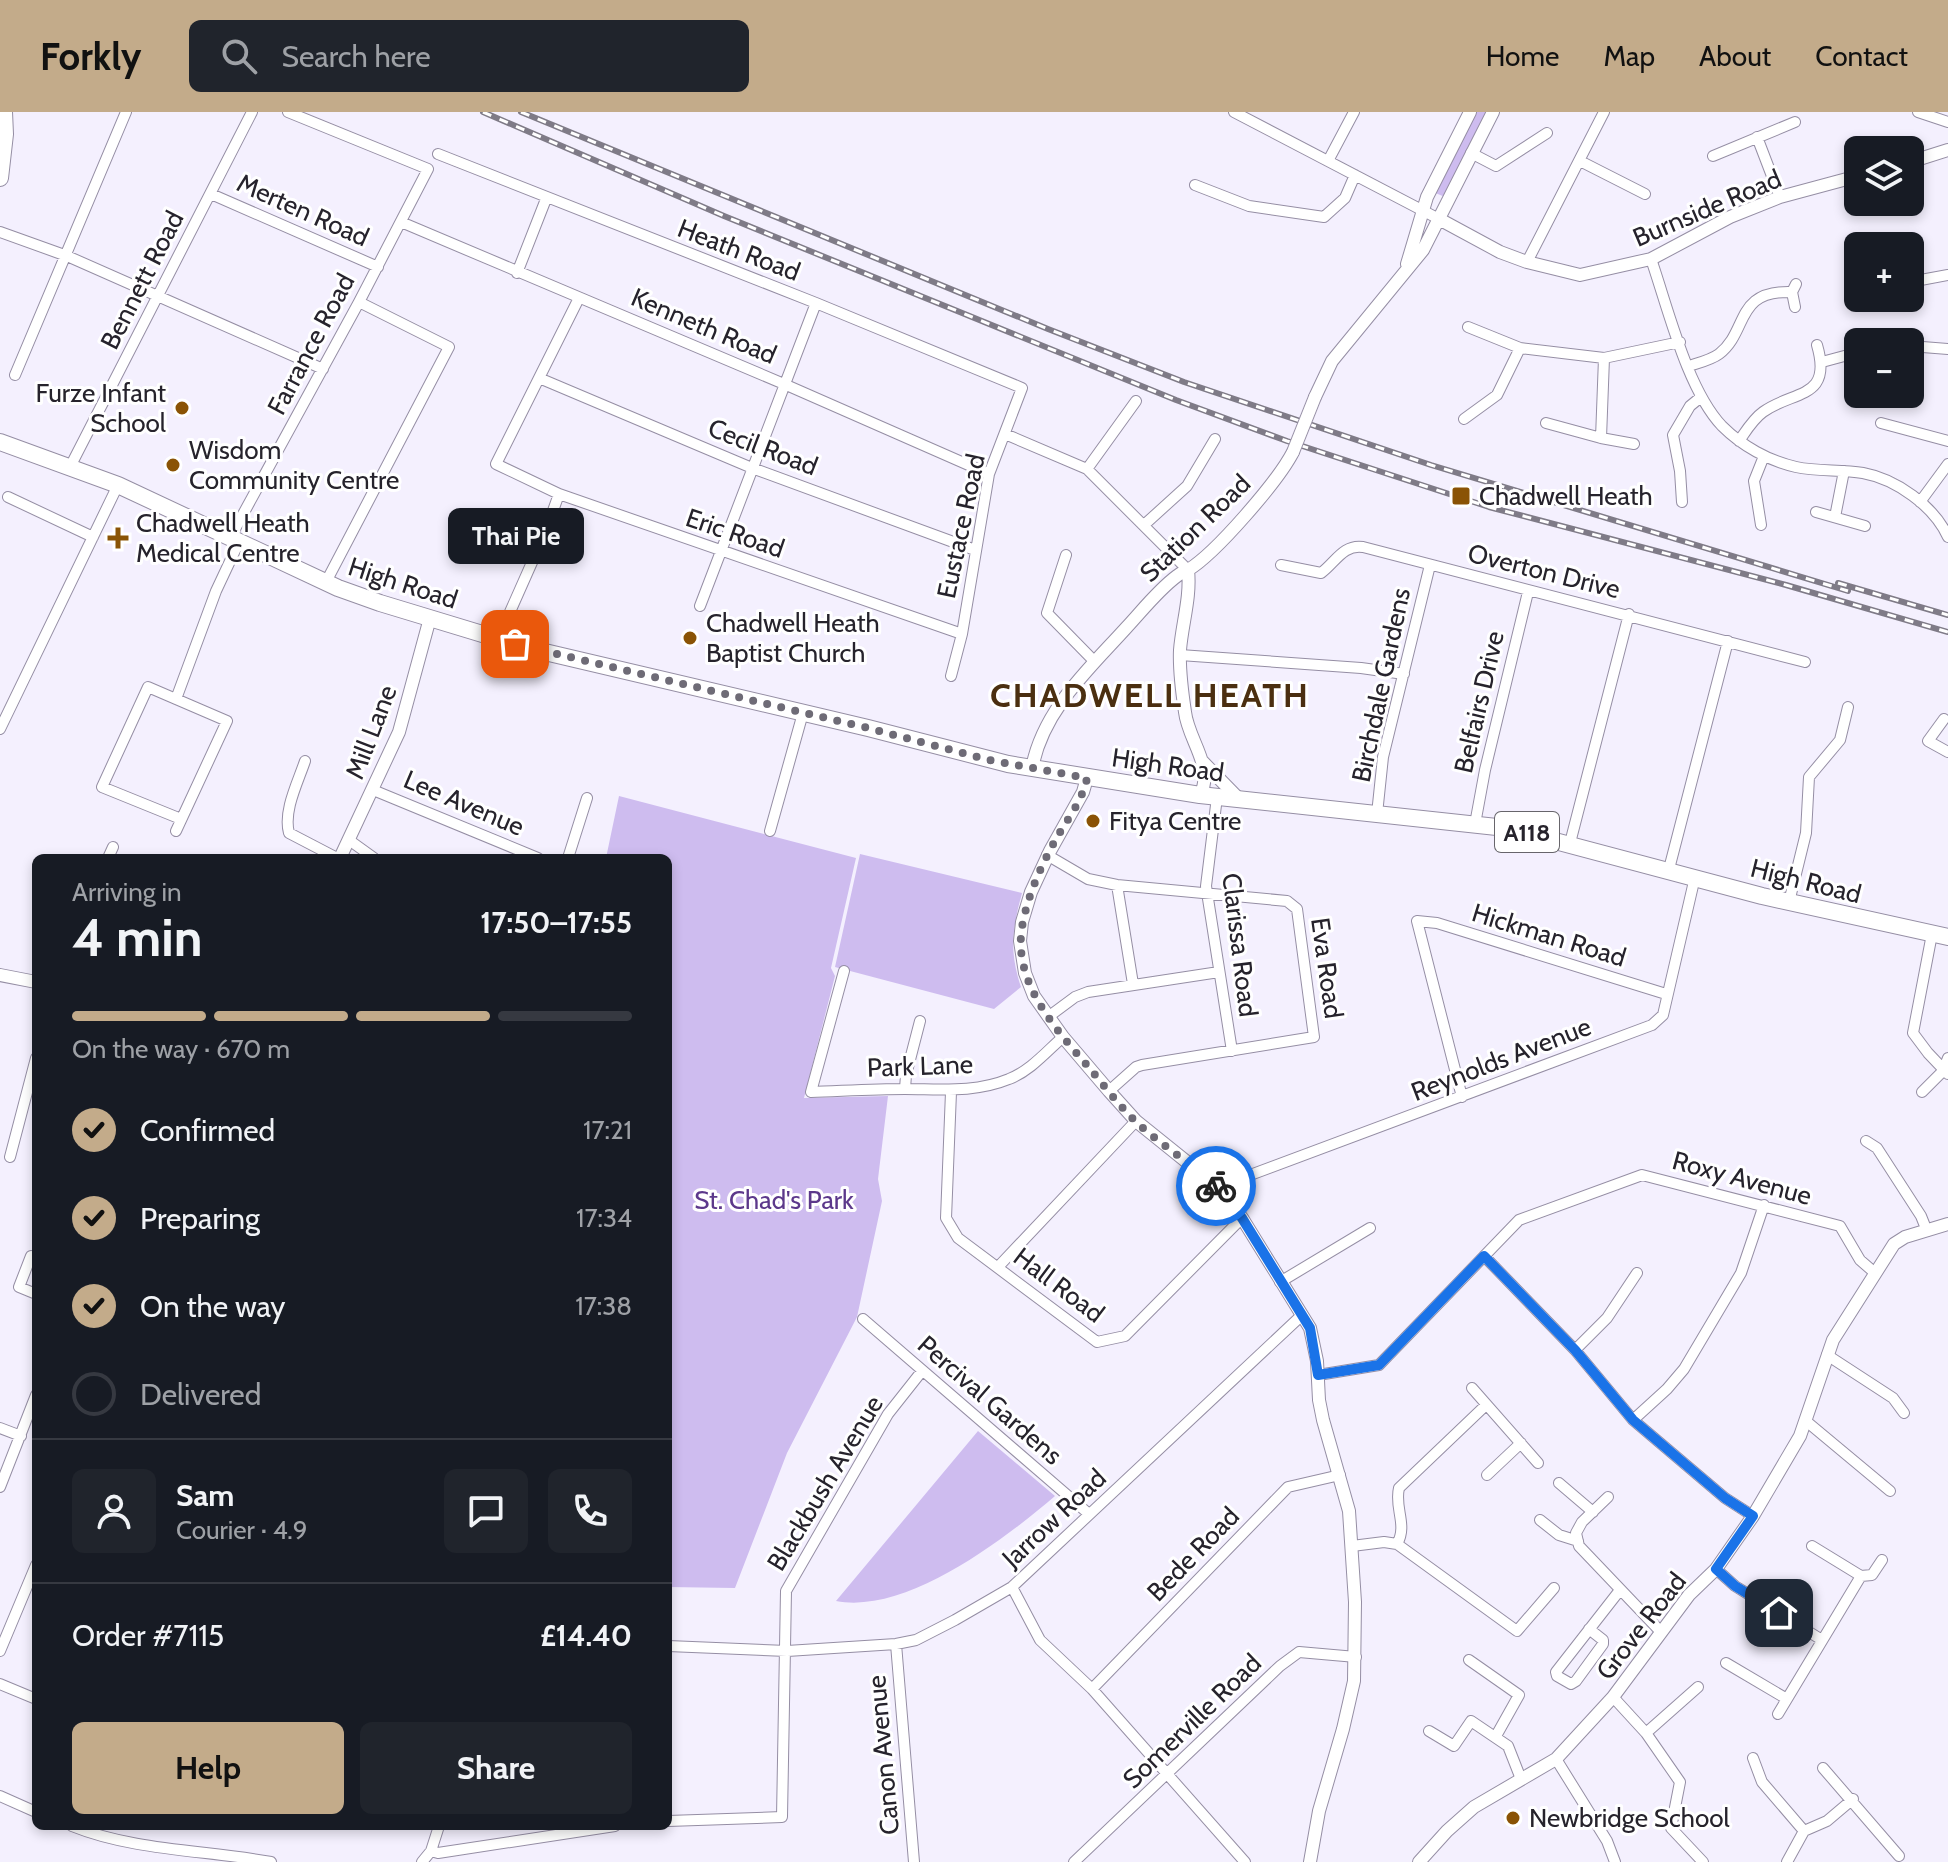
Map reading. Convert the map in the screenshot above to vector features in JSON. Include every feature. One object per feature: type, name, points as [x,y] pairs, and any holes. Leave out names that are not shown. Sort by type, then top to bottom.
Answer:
[{"type":"main road","points":[[0,178],[4,112]]},
{"type":"main road","name":"High Road","points":[[0,434],[35,453]]},
{"type":"main road","name":"High Road","points":[[0,442],[118,485],[326,582],[380,603],[498,639],[989,760],[1200,795],[1506,828],[1789,902],[1940,936]]},
{"type":"street","points":[[15,375],[126,112]]},
{"type":"street","name":"Bennett Road","points":[[70,467],[252,112]]},
{"type":"street","name":"Farrance Road","points":[[176,699],[235,540],[428,169],[288,112]]},
{"type":"street","points":[[1328,161],[1354,112]]},
{"type":"street","points":[[1404,271],[1431,188],[1470,112]]},
{"type":"street","name":"Station Road","points":[[1032,768],[1037,749],[1056,709],[1095,662],[1168,584],[1188,570],[1251,509],[1283,469],[1332,361],[1423,250],[1493,112]]},
{"type":"street","points":[[1527,262],[1604,112]]},
{"type":"street","points":[[1918,112],[1948,122]]},
{"type":"street","points":[[1237,113],[1439,219]]},
{"type":"street","points":[[1713,156],[1795,122]]},
{"type":"street","points":[[1471,153],[1496,166],[1547,133]]},
{"type":"street","points":[[1757,137],[1780,197]]},
{"type":"street","points":[[1924,158],[1948,150]]},
{"type":"street","name":"Heath Road","points":[[438,154],[1022,388]]},
{"type":"street","points":[[1580,161],[1645,194]]},
{"type":"street","points":[[1195,185],[1249,206],[1324,217],[1345,198],[1355,175]]},
{"type":"street","name":"Burnside Road","points":[[1439,219],[1500,252],[1580,275],[1651,259],[1730,217],[1780,197],[1844,180]]},
{"type":"street","name":"Merten Road","points":[[211,194],[378,267]]},
{"type":"street","points":[[517,273],[546,199]]},
{"type":"street","name":"Kenneth Road","points":[[401,222],[989,474]]},
{"type":"street","points":[[5,232],[159,295],[323,369]]},
{"type":"street","points":[[1651,259],[1701,397],[1723,427],[1764,456],[1799,468],[1866,474],[1888,482],[1920,502],[1947,532]]},
{"type":"street","points":[[1924,279],[1948,275]]},
{"type":"street","points":[[1689,366],[1717,356],[1728,345],[1744,313],[1774,291],[1794,288],[1795,307]]},
{"type":"street","points":[[539,378],[579,298]]},
{"type":"street","points":[[326,582],[449,347],[359,302]]},
{"type":"street","points":[[700,606],[816,303]]},
{"type":"street","points":[[1468,327],[1520,348],[1604,358],[1680,342]]},
{"type":"street","points":[[1739,441],[1762,413],[1806,394],[1814,385],[1822,362],[1817,345]]},
{"type":"street","points":[[1924,347],[1948,349]]},
{"type":"street","points":[[1464,419],[1497,395],[1520,348]]},
{"type":"street","points":[[1822,362],[1844,356]]},
{"type":"street","points":[[1601,438],[1604,358]]},
{"type":"street","name":"Eric Road","points":[[539,378],[496,464],[559,494],[962,634]]},
{"type":"street","name":"Cecil Road","points":[[539,378],[752,468],[975,550]]},
{"type":"street","name":"Eustace Road","points":[[951,676],[962,634],[989,474],[1022,388]]},
{"type":"street","points":[[1682,502],[1673,435],[1690,406],[1701,397]]},
{"type":"street","points":[[1087,469],[1136,401]]},
{"type":"street","points":[[1546,423],[1634,444]]},
{"type":"street","points":[[1881,423],[1948,441]]},
{"type":"street","points":[[1005,434],[1087,469],[1188,570],[1180,655],[1185,716],[1202,761],[1204,783],[1200,795]]},
{"type":"street","points":[[1144,525],[1187,486],[1215,439]]},
{"type":"street","points":[[1761,525],[1754,481],[1764,456]]},
{"type":"street","points":[[1920,502],[1948,464]]},
{"type":"street","points":[[1835,517],[1844,471]]},
{"type":"street","points":[[0,729],[118,485]]},
{"type":"street","points":[[498,639],[559,494]]},
{"type":"street","points":[[8,497],[93,537]]},
{"type":"street","points":[[1816,512],[1865,526]]},
{"type":"street","name":"Overton Drive","points":[[1281,565],[1321,573],[1353,545],[1805,662]]},
{"type":"street","points":[[1066,555],[1047,613],[1095,662]]},
{"type":"street","name":"Birchdale Gardens","points":[[1377,814],[1383,757],[1430,565]]},
{"type":"street","points":[[1168,584],[1187,599]]},
{"type":"street","name":"Belfairs Drive","points":[[1475,824],[1528,592]]},
{"type":"street","points":[[1570,843],[1629,614]]},
{"type":"street","name":"Mill Lane","points":[[340,854],[373,790],[408,709],[430,618]]},
{"type":"street","points":[[1669,869],[1728,641]]},
{"type":"street","points":[[1180,655],[1404,674]]},
{"type":"street","points":[[176,831],[227,721],[148,687],[102,787],[181,819]]},
{"type":"street","points":[[1789,902],[1806,833],[1809,777],[1840,740],[1848,707]]},
{"type":"street","points":[[770,831],[803,713]]},
{"type":"street","points":[[1944,719],[1928,741],[1948,752]]},
{"type":"street","points":[[305,761],[287,826],[292,837],[329,854]]},
{"type":"street","points":[[1202,761],[1241,800]]},
{"type":"street","points":[[1087,778],[1083,792],[1047,855],[1031,892],[1020,941],[1025,973],[1034,996],[1048,1017],[1136,1121],[1218,1187],[1242,1218],[1310,1328],[1323,1420],[1349,1511],[1356,1657],[1351,1700],[1319,1811],[1310,1862]]},
{"type":"street","name":"Lee Avenue","points":[[373,790],[528,854]]},
{"type":"street","name":"Clarissa Road","points":[[1217,797],[1207,893],[1232,1051]]},
{"type":"street","points":[[569,854],[587,798]]},
{"type":"street","points":[[349,840],[368,854]]},
{"type":"street","points":[[110,854],[113,847]]},
{"type":"street","points":[[1047,855],[1088,879],[1117,885],[1207,893]]},
{"type":"street","name":"Reynolds Avenue","points":[[1218,1187],[1652,1025],[1663,1015],[1695,877]]},
{"type":"street","points":[[1117,885],[1133,984]]},
{"type":"street","name":"Eva Road","points":[[1207,893],[1287,901],[1295,905],[1314,1037],[1232,1051]]},
{"type":"street","name":"Hickman Road","points":[[1462,1097],[1417,921],[1437,923],[1666,994]]},
{"type":"street","points":[[1940,936],[1913,1033],[1945,1072]]},
{"type":"street","name":"Park Lane","points":[[844,971],[811,1092],[905,1089],[951,1092],[1007,1080],[1023,1072],[1063,1037]]},
{"type":"street","points":[[1048,1017],[1075,997],[1088,992],[1219,972]]},
{"type":"street","points":[[1,978],[32,982]]},
{"type":"street","points":[[905,1089],[920,1021]]},
{"type":"street","points":[[1109,1091],[1142,1065],[1232,1051]]},
{"type":"street","points":[[1922,1092],[1945,1072],[1948,1058]]},
{"type":"street","points":[[10,1157],[32,1073]]},
{"type":"street","name":"Hall Road","points":[[951,1092],[946,1218],[958,1238],[1097,1342],[1125,1336],[1242,1218]]},
{"type":"street","points":[[998,1267],[1136,1121]]},
{"type":"street","points":[[1866,1141],[1877,1148],[1921,1216],[1927,1231]]},
{"type":"street","name":"Roxy Avenue","points":[[1318,1375],[1379,1365],[1519,1220],[1642,1175],[1840,1226],[1860,1260],[1875,1273]]},
{"type":"street","points":[[1633,1420],[1684,1369],[1741,1273],[1764,1205]]},
{"type":"street","name":"Grove Road","points":[[1419,1862],[1458,1820],[1556,1759],[1613,1697],[1689,1595],[1716,1569],[1753,1516],[1795,1446],[1827,1355],[1894,1244],[1905,1237],[1948,1224]]},
{"type":"street","points":[[1280,1282],[1370,1228]]},
{"type":"street","points":[[32,1256],[19,1287],[32,1292]]},
{"type":"street","points":[[1484,1256],[1575,1350],[1633,1420],[1725,1498],[1753,1516]]},
{"type":"street","points":[[1575,1350],[1607,1318],[1637,1273]]},
{"type":"street","name":"Jarrow Road","points":[[672,1646],[787,1651],[916,1640],[1012,1587],[1301,1316]]},
{"type":"street","name":"Percival Gardens","points":[[863,1319],[1089,1514]]},
{"type":"street","points":[[1827,1355],[1893,1398],[1904,1413]]},
{"type":"street","name":"Blackbush Avenue","points":[[672,1821],[782,1817],[786,1591],[888,1414],[922,1371]]},
{"type":"street","points":[[1472,1388],[1538,1463]]},
{"type":"street","points":[[1397,1544],[1403,1529],[1397,1503],[1399,1488],[1486,1405]]},
{"type":"street","points":[[0,1487],[32,1410]]},
{"type":"street","points":[[1806,1421],[1890,1491]]},
{"type":"street","points":[[0,1428],[21,1436]]},
{"type":"street","points":[[1487,1475],[1521,1443]]},
{"type":"street","name":"Bede Road","points":[[1092,1689],[1288,1487],[1340,1475]]},
{"type":"street","points":[[1559,1483],[1593,1512]]},
{"type":"street","points":[[1608,1497],[1576,1533],[1579,1546],[1661,1632]]},
{"type":"street","points":[[1540,1520],[1559,1535],[1578,1541]]},
{"type":"street","points":[[1352,1546],[1384,1542],[1397,1544],[1517,1631],[1554,1588]]},
{"type":"street","points":[[1812,1546],[1861,1576],[1872,1575],[1882,1560]]},
{"type":"street","points":[[1716,1569],[1735,1586],[1822,1640]]},
{"type":"street","points":[[0,1651],[32,1574]]},
{"type":"street","points":[[1778,1714],[1861,1576]]},
{"type":"street","points":[[1012,1587],[1040,1640],[1092,1689],[1245,1862]]},
{"type":"street","points":[[1589,1629],[1603,1640],[1603,1644],[1576,1681],[1571,1684],[1564,1682],[1556,1672],[1589,1629],[1620,1590]]},
{"type":"street","points":[[23,1595],[32,1598]]},
{"type":"street","name":"Canon Avenue","points":[[896,1644],[914,1862]]},
{"type":"street","name":"Somerville Road","points":[[1074,1862],[1280,1666],[1299,1652],[1356,1657]]},
{"type":"street","points":[[1469,1660],[1519,1695],[1496,1736]]},
{"type":"street","points":[[1726,1663],[1787,1699]]},
{"type":"street","points":[[0,1684],[32,1697]]},
{"type":"street","points":[[1646,1733],[1698,1687]]},
{"type":"street","points":[[1613,1697],[1646,1733],[1680,1782],[1671,1828],[1703,1862]]},
{"type":"street","points":[[1429,1731],[1454,1746],[1471,1721],[1508,1746],[1521,1779]]},
{"type":"street","points":[[1753,1758],[1762,1782],[1804,1831]]},
{"type":"street","points":[[1556,1759],[1607,1841],[1615,1862]]},
{"type":"street","points":[[1823,1768],[1853,1799],[1899,1856]]},
{"type":"street","points":[[0,1796],[32,1810]]},
{"type":"street","points":[[1787,1862],[1804,1831],[1827,1821],[1853,1799]]},
{"type":"street","points":[[83,1830],[168,1848],[271,1862]]},
{"type":"street","points":[[422,1862],[431,1851],[438,1830]]},
{"type":"street","points":[[431,1851],[438,1853],[589,1830]]},
{"type":"green space","points":[[1474,112],[1488,112],[1445,197],[1433,192]]},
{"type":"green space","name":"St. Chad's Park","points":[[619,796],[856,858],[831,968],[835,976],[804,1098],[888,1096],[878,1179],[882,1201],[857,1317],[787,1453],[735,1588],[672,1587],[672,854],[607,854]]},
{"type":"green space","points":[[860,854],[1022,893],[1013,940],[1021,987],[994,1009],[835,967]]},
{"type":"green space","points":[[978,1431],[1055,1496],[982,1552],[923,1585],[893,1597],[863,1602],[836,1601]]},
{"type":"railway","points":[[483,112],[724,216],[1176,400],[1287,441],[1489,507],[1786,585],[1948,632]]},
{"type":"railway","points":[[521,112],[1184,382],[1431,465],[1848,591]]},
{"type":"railway","points":[[1838,583],[1948,615]]},
{"type":"way so far","points":[[515,644],[989,760],[1087,778],[1083,792],[1031,892],[1020,941],[1025,973],[1034,996],[1048,1017],[1109,1091],[1136,1121],[1216,1186]]},
{"type":"place","name":"Furze Infant School","points":[[182,408]]},
{"type":"place","name":"Wisdom Community Centre","points":[[173,465]]},
{"type":"place","name":"Chadwell Heath","points":[[1461,496]]},
{"type":"place","name":"Chadwell Heath Medical Centre","points":[[118,538]]},
{"type":"place","name":"Chadwell Heath Baptist Church","points":[[690,638]]},
{"type":"place","name":"Thai Pie","points":[[515,644]]},
{"type":"place","name":"Fitya Centre","points":[[1093,821]]},
{"type":"place","name":"Newbridge School","points":[[1513,1818]]},
{"type":"district","name":"CHADWELL HEATH","points":[[1150,695]]},
{"type":"route","points":[[1216,1186],[1242,1218],[1310,1328],[1318,1375],[1379,1365],[1484,1256],[1575,1350],[1633,1420],[1725,1498],[1753,1516],[1716,1569],[1735,1586],[1779,1613]]}]
